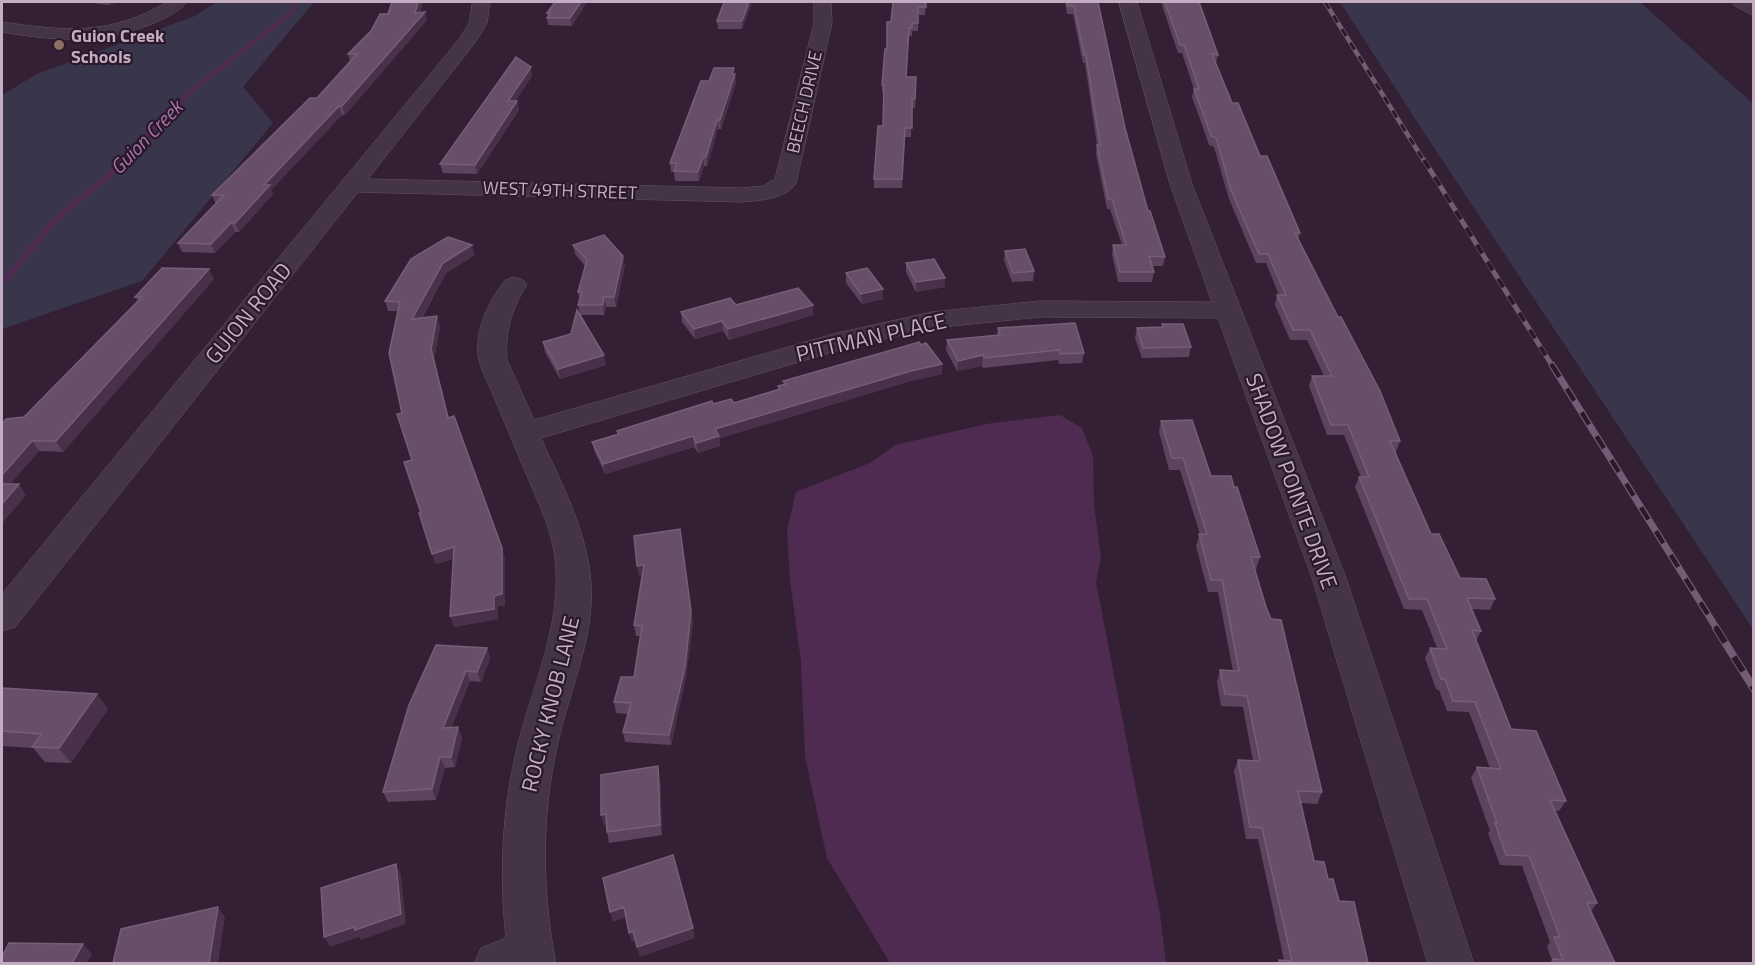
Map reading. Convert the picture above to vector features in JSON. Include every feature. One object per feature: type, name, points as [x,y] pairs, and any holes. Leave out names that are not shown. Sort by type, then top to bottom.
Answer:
[{"type":"street","points":[[2,27],[65,36],[98,34],[141,24],[162,14],[178,2]]},
{"type":"street","name":"GUION ROAD","points":[[2,618],[468,40],[480,17],[481,2]]},
{"type":"street","name":"BEECH DRIVE","points":[[768,192],[785,183],[823,23],[823,2]]},
{"type":"street","name":"SHADOW POINTE DRIVE","points":[[1128,2],[1180,180],[1329,578],[1451,963]]},
{"type":"street","points":[[1741,2],[1754,11]]},
{"type":"street","name":"WEST 49TH STREET","points":[[352,185],[742,195],[768,192]]},
{"type":"street","name":"ROCKY KNOB LANE","points":[[514,285],[495,319],[492,348],[494,367],[567,535],[572,552],[575,589],[569,641],[539,736],[526,799],[523,856],[524,901],[520,959]]},
{"type":"street","name":"PITTMAN PLACE","points":[[523,433],[848,339],[932,320],[1040,309],[1229,310]]},
{"type":"shaded area","points":[[217,2],[314,2],[243,87],[273,123],[142,281],[2,329],[2,95],[37,74],[195,16]]},
{"type":"shaded area","points":[[1340,2],[1640,2],[1753,104],[1753,629],[1425,134]]},
{"type":"shaded area","points":[[1060,415],[1082,428],[1093,456],[1094,505],[1101,557],[1096,582],[1160,914],[1166,963],[890,963],[827,858],[805,756],[801,662],[790,580],[787,531],[796,492],[870,463],[895,445],[986,424]]},
{"type":"building","points":[[392,2],[418,2],[415,13],[425,12],[342,106],[339,106],[264,185],[270,185],[235,223],[231,223],[211,244],[178,243],[224,195],[212,195],[310,98],[317,98],[357,54],[348,54],[371,31],[380,14],[388,14]]},
{"type":"building","points":[[555,2],[581,2],[570,18],[547,18],[550,13],[547,13]]},
{"type":"building","points":[[724,2],[749,2],[742,21],[717,21]]},
{"type":"building","points":[[893,2],[926,2],[926,7],[918,7],[918,23],[912,23],[912,28],[909,28],[906,77],[916,77],[915,99],[912,99],[912,128],[905,128],[902,179],[874,179],[878,126],[883,126],[884,85],[882,85],[885,49],[887,49],[887,22],[891,22]]},
{"type":"building","points":[[1067,2],[1098,2],[1125,128],[1148,211],[1150,211],[1165,257],[1149,256],[1154,272],[1120,272],[1113,245],[1126,245],[1112,199],[1108,199],[1097,145],[1100,145],[1086,55],[1084,55],[1074,6],[1068,6]]},
{"type":"building","points":[[1165,2],[1199,2],[1218,55],[1212,54],[1232,103],[1238,103],[1260,156],[1267,156],[1300,233],[1295,233],[1338,317],[1341,317],[1380,391],[1400,441],[1390,441],[1431,534],[1439,534],[1460,578],[1486,579],[1495,599],[1467,598],[1481,631],[1472,630],[1511,729],[1536,731],[1566,801],[1550,800],[1597,903],[1587,903],[1615,963],[1555,963],[1553,959],[1563,960],[1554,937],[1560,937],[1529,856],[1506,855],[1477,767],[1501,769],[1475,702],[1453,701],[1445,679],[1441,679],[1430,648],[1447,649],[1427,599],[1409,599],[1359,477],[1369,477],[1348,425],[1331,425],[1312,376],[1332,376],[1310,330],[1293,330],[1277,295],[1286,295],[1268,254],[1259,254],[1231,190],[1216,138],[1211,136],[1194,89],[1199,89],[1184,45],[1180,45]]},
{"type":"building","points":[[516,57],[531,67],[508,101],[517,101],[475,165],[440,164]]},
{"type":"building","points":[[714,68],[734,68],[732,74],[735,74],[720,120],[717,120],[706,157],[703,157],[698,172],[674,171],[677,163],[670,163],[701,81],[709,81]]},
{"type":"building","points":[[604,235],[623,256],[614,297],[604,297],[603,305],[578,305],[582,292],[578,292],[587,260],[573,245]]},
{"type":"building","points":[[448,237],[472,245],[443,263],[412,319],[437,316],[431,349],[448,418],[454,416],[502,548],[502,594],[494,596],[494,609],[450,616],[454,547],[432,554],[404,462],[412,460],[397,414],[402,413],[389,353],[400,302],[385,301],[411,259]]},
{"type":"building","points":[[1025,249],[1034,271],[1013,273],[1005,251]]},
{"type":"building","points":[[934,259],[945,278],[916,282],[906,263]]},
{"type":"building","points":[[162,268],[209,269],[56,441],[32,441],[2,475],[2,424],[6,419],[24,417],[142,297],[135,297]]},
{"type":"building","points":[[867,268],[883,289],[861,294],[846,273]]},
{"type":"building","points":[[798,288],[813,305],[728,329],[722,321],[694,329],[681,312],[730,298],[736,305]]},
{"type":"building","points":[[577,310],[604,355],[558,369],[543,342],[571,334]]},
{"type":"building","points":[[1075,323],[1084,353],[1060,354],[1059,350],[984,358],[983,355],[958,361],[947,340],[1000,335],[998,328]]},
{"type":"building","points":[[1162,324],[1183,324],[1191,347],[1143,348],[1137,328],[1163,327]]},
{"type":"building","points":[[919,342],[921,345],[926,343],[942,364],[911,371],[715,429],[719,436],[696,443],[693,436],[603,464],[592,442],[619,434],[617,431],[712,401],[713,404],[731,399],[734,403],[780,389],[778,386],[786,384],[783,381]]},
{"type":"building","points":[[1192,420],[1211,476],[1231,476],[1234,487],[1237,487],[1260,557],[1251,557],[1266,607],[1271,619],[1281,620],[1322,792],[1298,791],[1314,861],[1324,862],[1328,879],[1333,879],[1339,901],[1354,902],[1368,963],[1280,963],[1279,960],[1292,961],[1262,828],[1250,827],[1238,760],[1260,761],[1247,696],[1225,694],[1220,670],[1239,671],[1222,580],[1211,580],[1199,534],[1207,534],[1183,458],[1172,458],[1161,421]]},
{"type":"building","points":[[2,484],[19,484],[2,504]]},
{"type":"building","points":[[680,529],[691,611],[685,667],[669,735],[623,732],[631,703],[614,702],[621,677],[634,677],[642,626],[634,625],[644,565],[637,566],[634,536]]},
{"type":"building","points":[[436,645],[487,648],[477,672],[466,671],[443,728],[458,727],[451,757],[440,757],[432,789],[383,792],[409,705]]},
{"type":"building","points":[[2,688],[97,694],[59,748],[32,747],[42,734],[2,731]]},
{"type":"building","points":[[658,766],[660,825],[607,832],[606,814],[601,815],[601,775]]},
{"type":"building","points":[[673,855],[693,928],[637,947],[633,931],[629,933],[624,907],[610,912],[603,878]]},
{"type":"building","points":[[396,864],[401,914],[355,930],[354,927],[324,937],[321,888]]},
{"type":"building","points":[[218,907],[209,963],[113,963],[121,929]]},
{"type":"building","points":[[9,943],[83,944],[72,963],[2,963],[2,957]]},
{"type":"waterway","name":"Guion Creek","points":[[122,161],[190,92],[291,13],[296,2]]},
{"type":"waterway","name":"Guion Creek","points":[[2,280],[8,277],[55,220],[105,179],[124,160]]},
{"type":"railway","points":[[1325,2],[1424,161]]},
{"type":"railway","points":[[1424,160],[1553,367]]},
{"type":"railway","points":[[1552,365],[1717,629]]},
{"type":"railway","points":[[1716,628],[1754,689]]},
{"type":"place","name":"Guion Creek Schools","points":[[59,45]]}]
